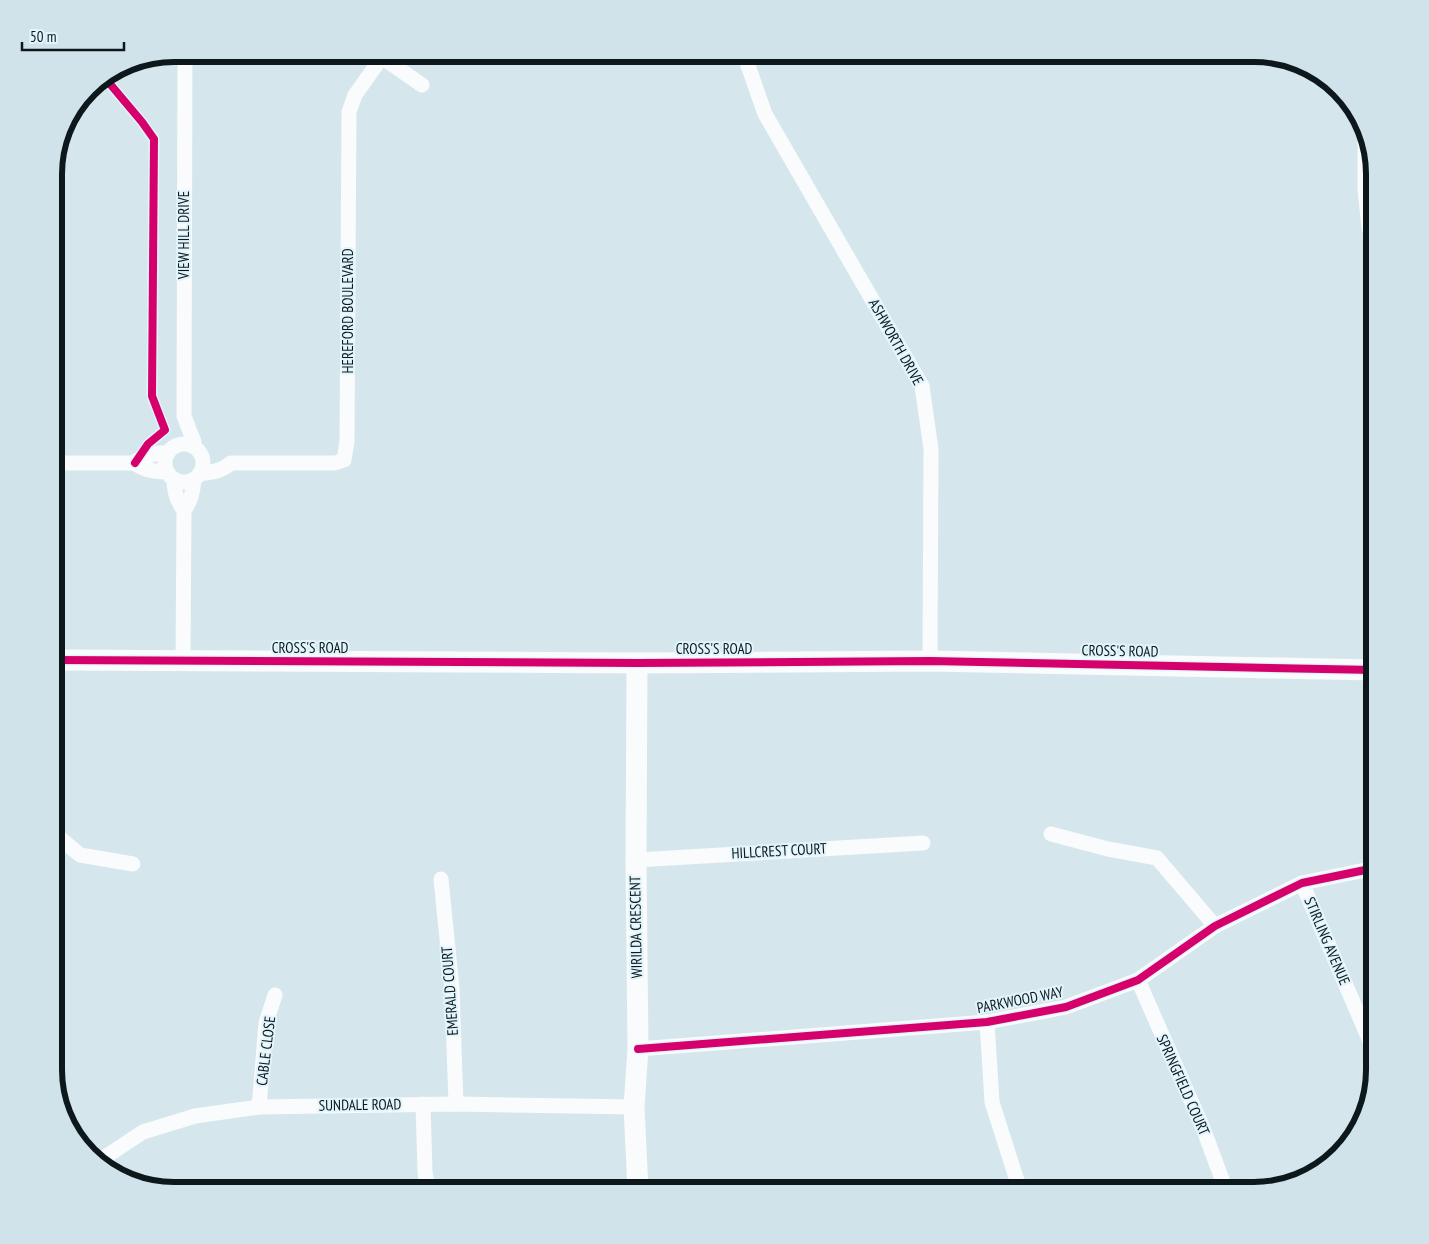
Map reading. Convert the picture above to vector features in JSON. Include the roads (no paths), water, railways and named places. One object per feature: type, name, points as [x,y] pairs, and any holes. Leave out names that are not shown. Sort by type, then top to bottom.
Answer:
[{"type":"street","name":"VIEW HILL DRIVE","points":[[184,62],[184,416],[197,450]]},
{"type":"street","name":"HEREFORD BOULEVARD","points":[[197,476],[221,469],[231,463],[335,464],[344,460],[347,441],[349,112],[356,95],[375,62]]},
{"type":"street","points":[[388,62],[422,85]]},
{"type":"street","name":"ASHWORTH DRIVE","points":[[747,62],[765,114],[922,386],[931,449],[930,661]]},
{"type":"street","points":[[1365,157],[1366,200]]},
{"type":"street","name":"VIEW HILL DRIVE","points":[[171,450],[184,416]]},
{"type":"street","points":[[135,463],[137,460],[184,444],[197,450],[204,463],[197,476],[187,507],[184,510]]},
{"type":"street","points":[[171,450],[165,462],[178,501],[184,510],[183,660]]},
{"type":"street","name":"HEREFORD BOULEVARD","points":[[197,450],[228,460],[231,463]]},
{"type":"street","points":[[63,463],[135,463],[138,466],[184,482],[197,476]]},
{"type":"street","name":"CROSS'S ROAD","points":[[63,660],[638,663],[930,661],[1366,670]]},
{"type":"street","name":"WIRILDA CRESCENT","points":[[638,663],[636,860],[638,1049],[634,1107],[638,1182]]},
{"type":"street","points":[[1051,834],[1108,849],[1157,858],[1215,926]]},
{"type":"street","points":[[63,841],[80,855],[134,864]]},
{"type":"street","name":"HILLCREST COURT","points":[[636,860],[923,843]]},
{"type":"street","name":"PARKWOOD WAY","points":[[638,1049],[987,1022],[1066,1007],[1138,980],[1215,926],[1302,883],[1366,870]]},
{"type":"street","name":"EMERALD COURT","points":[[441,879],[452,989],[456,1104]]},
{"type":"street","name":"STIRLING AVENUE","points":[[1302,883],[1366,1032]]},
{"type":"street","name":"SPRINGFIELD COURT","points":[[1138,980],[1203,1128],[1223,1182]]},
{"type":"street","name":"CABLE CLOSE","points":[[259,1107],[266,1023],[275,995]]},
{"type":"street","points":[[987,1022],[992,1102],[1017,1182]]},
{"type":"street","points":[[423,1104],[427,1182]]},
{"type":"street","name":"SUNDALE ROAD","points":[[105,1157],[143,1132],[195,1116],[259,1107],[456,1104],[634,1107]]}]
